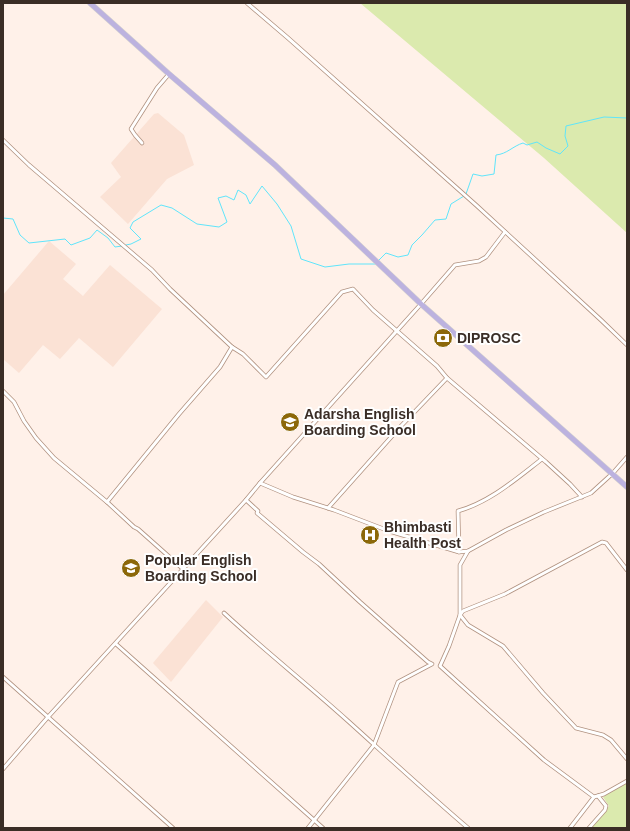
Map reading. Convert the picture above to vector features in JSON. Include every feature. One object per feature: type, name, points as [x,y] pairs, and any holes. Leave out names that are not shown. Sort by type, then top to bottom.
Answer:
[{"type":"main road","points":[[90,3],[275,166],[421,304],[627,487]]},
{"type":"street","points":[[246,3],[288,38],[505,232],[627,345]]},
{"type":"street","points":[[142,143],[131,129],[157,88],[169,74]]},
{"type":"street","points":[[3,140],[29,165],[152,270],[232,348],[243,354],[266,377],[342,292],[353,289],[373,310],[437,366],[447,378],[542,459],[582,497]]},
{"type":"street","points":[[3,769],[48,717],[246,500],[455,265],[480,261],[486,257],[505,232]]},
{"type":"street","points":[[107,502],[179,414],[220,367],[232,348]]},
{"type":"street","points":[[328,508],[401,426],[447,378]]},
{"type":"street","points":[[3,391],[14,402],[24,421],[36,438],[54,458],[107,502],[183,569]]},
{"type":"street","points":[[260,483],[293,497],[328,508],[389,531],[459,552],[468,551],[506,530],[565,503],[591,493],[613,473],[627,457]]},
{"type":"street","points":[[459,552],[458,511],[482,503],[542,459]]},
{"type":"street","points":[[246,500],[258,511],[257,513],[319,564],[360,602],[432,664],[398,682],[374,745],[308,828]]},
{"type":"street","points":[[460,615],[463,611],[505,594],[602,542],[606,544],[627,570]]},
{"type":"street","points":[[468,551],[460,564],[460,615],[440,666],[544,760],[594,797]]},
{"type":"street","points":[[224,613],[468,828]]},
{"type":"street","points":[[460,615],[468,625],[503,646],[543,693],[576,728],[603,735],[611,740],[627,759]]},
{"type":"street","points":[[116,644],[323,828]]},
{"type":"street","points":[[3,677],[174,828]]},
{"type":"street","points":[[570,828],[594,797],[604,794],[627,781]]},
{"type":"street","points":[[589,828],[605,810],[606,806],[598,796]]},
{"type":"shaded area","points":[[158,113],[184,135],[194,165],[167,179],[128,224],[100,197],[121,177],[111,163],[154,114]]},
{"type":"shaded area","points":[[49,241],[76,264],[63,279],[83,296],[110,265],[162,309],[113,367],[79,338],[60,359],[43,345],[19,373],[3,359],[3,295]]},
{"type":"shaded area","points":[[206,600],[223,617],[171,682],[153,663]]},
{"type":"green space","points":[[360,3],[627,3],[627,233],[544,158]]},
{"type":"green space","points":[[627,782],[627,828],[591,828],[609,806],[603,797]]},
{"type":"waterway","points":[[466,194],[473,174],[482,176],[494,174],[496,155],[523,143],[527,145],[537,142],[560,154],[568,146],[565,136],[566,126],[604,117],[627,118]]},
{"type":"waterway","points":[[126,245],[141,239],[130,228],[133,222],[161,205],[172,208],[197,224],[219,227],[227,222],[218,198],[226,196],[234,200],[238,190],[246,195],[250,204],[262,186],[277,204],[291,226],[301,259],[325,267],[349,264],[376,264]]},
{"type":"waterway","points":[[378,261],[386,253],[398,257],[408,255],[412,245],[435,220],[446,219],[451,204],[464,196]]},
{"type":"waterway","points":[[3,218],[13,219],[20,235],[29,243],[65,239],[71,245],[90,238],[97,230],[108,238],[115,247],[122,246]]},
{"type":"place","name":"DIPROSC","points":[[443,338]]},
{"type":"place","name":"Adarsha English Boarding School","points":[[290,422]]},
{"type":"place","name":"Bhimbasti Health Post","points":[[370,535]]},
{"type":"place","name":"Popular English Boarding School","points":[[131,568]]}]
